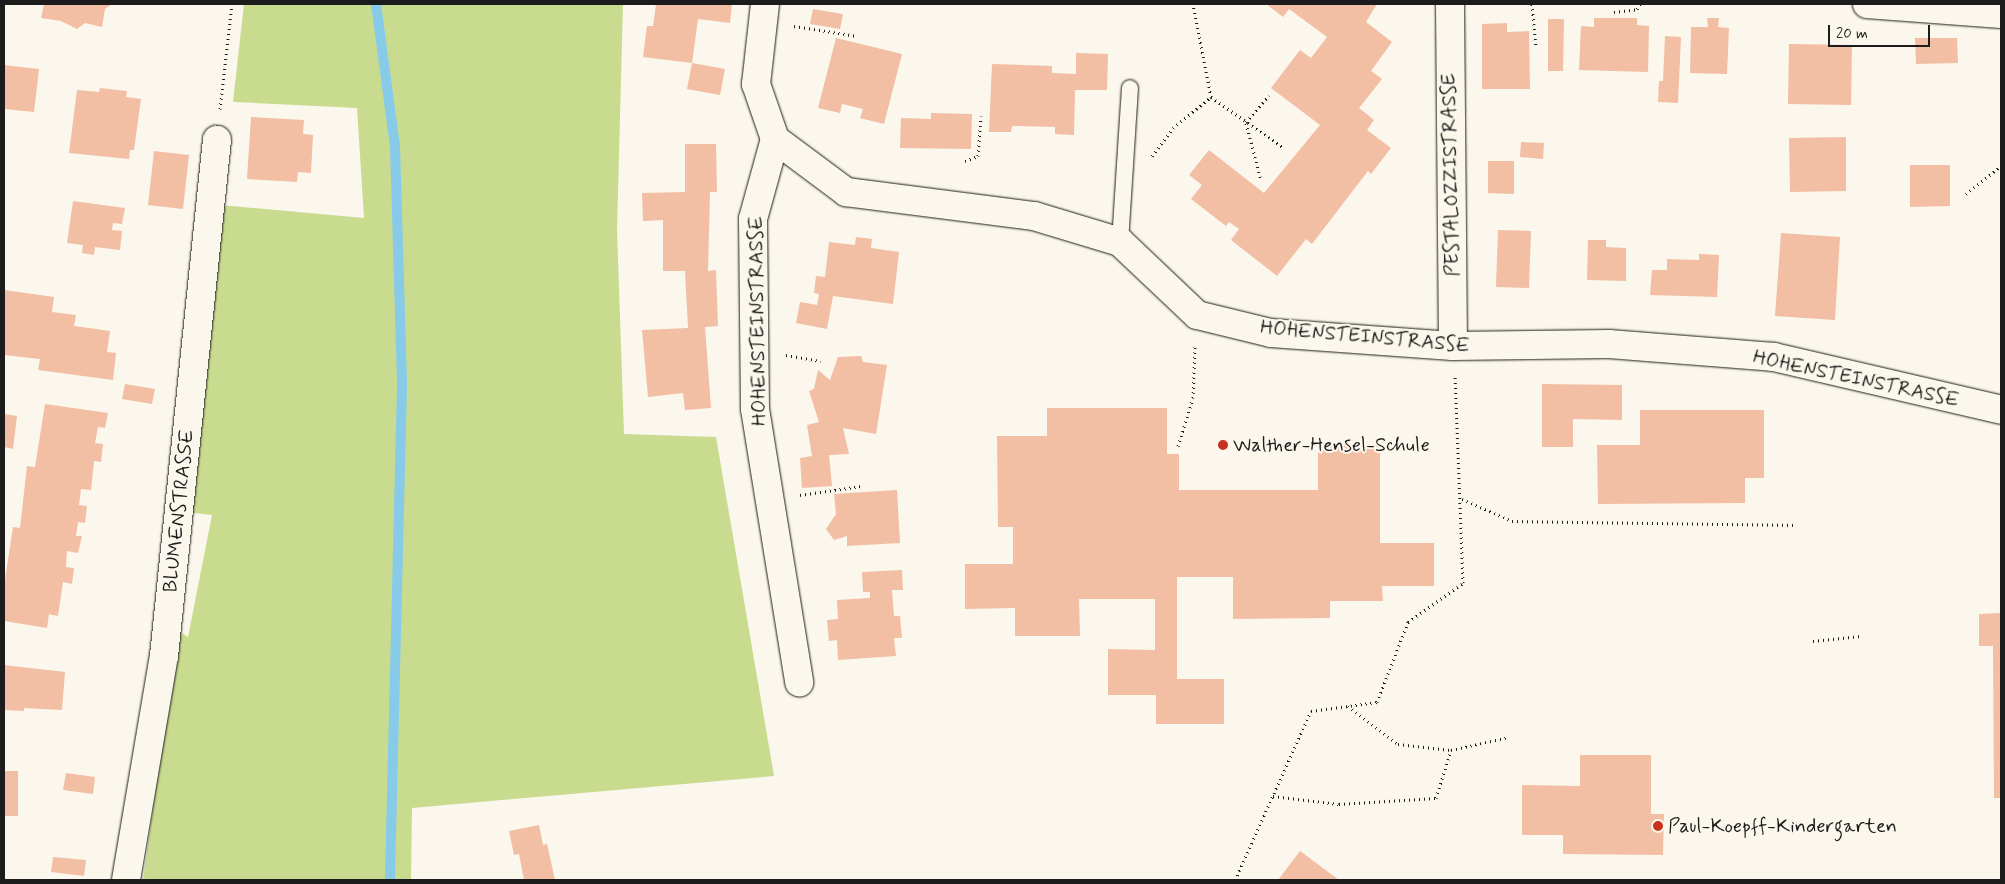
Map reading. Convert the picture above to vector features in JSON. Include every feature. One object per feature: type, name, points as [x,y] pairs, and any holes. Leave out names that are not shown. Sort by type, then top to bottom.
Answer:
[{"type":"street","name":"PESTALOZZISTRASSE","points":[[1450,4],[1453,346]]},
{"type":"street","points":[[1867,4],[2001,14]]},
{"type":"street","points":[[764,11],[756,84],[775,139]]},
{"type":"street","name":"HOHENSTEINSTRASSE","points":[[799,682],[756,409],[753,219],[775,139],[846,192],[1034,216],[1120,242],[1197,315],[1271,333],[1453,346],[1609,344],[1774,357],[2001,410]]},
{"type":"street","name":"BLUMENSTRASSE","points":[[126,880],[164,656],[217,140]]},
{"type":"lane","points":[[1120,242],[1130,88]]},
{"type":"path","points":[[217,140],[232,4]]},
{"type":"path","points":[[1193,4],[1210,96],[1284,148]]},
{"type":"path","points":[[1532,4],[1536,46]]},
{"type":"path","points":[[1614,12],[1637,10],[1640,4]]},
{"type":"path","points":[[764,11],[857,36]]},
{"type":"path","points":[[1173,128],[1210,96]]},
{"type":"path","points":[[1246,122],[1269,96]]},
{"type":"path","points":[[964,161],[978,156],[982,116]]},
{"type":"path","points":[[1246,122],[1261,180]]},
{"type":"path","points":[[1966,194],[2001,166]]},
{"type":"path","points":[[1178,446],[1192,398],[1197,315]]},
{"type":"path","points":[[1235,880],[1311,711],[1377,702],[1408,622],[1463,583],[1462,499],[1453,346]]},
{"type":"path","points":[[769,495],[788,496],[862,486]]},
{"type":"path","points":[[1462,499],[1512,521],[1796,525]]},
{"type":"path","points":[[1813,641],[1861,636]]},
{"type":"path","points":[[1348,706],[1398,744],[1451,750],[1509,737]]},
{"type":"path","points":[[1273,796],[1339,804],[1436,798],[1451,750]]},
{"type":"green space","points":[[244,4],[623,4],[617,230],[624,434],[716,437],[774,776],[412,808],[411,880],[143,880],[177,630],[188,637],[212,515],[186,512],[220,205],[364,218],[357,108],[233,102]]},
{"type":"building","points":[[44,4],[112,4],[105,9],[102,27],[85,23],[77,29],[61,21],[41,18]]},
{"type":"building","points":[[656,4],[732,4],[730,23],[698,19],[692,63],[643,57],[647,26],[653,26]]},
{"type":"building","points":[[1266,4],[1377,4],[1366,22],[1392,42],[1371,71],[1382,79],[1359,108],[1374,120],[1367,130],[1391,148],[1371,174],[1368,171],[1312,244],[1306,239],[1277,276],[1231,240],[1239,229],[1229,222],[1226,226],[1191,199],[1202,185],[1189,175],[1209,150],[1264,193],[1320,125],[1271,88],[1300,50],[1311,58],[1327,37],[1289,9],[1283,17]]},
{"type":"building","points":[[813,9],[843,14],[840,29],[810,24]]},
{"type":"building","points":[[1594,18],[1637,18],[1637,25],[1649,26],[1648,72],[1579,70],[1581,26],[1594,27]]},
{"type":"building","points":[[1707,18],[1719,18],[1718,27],[1729,28],[1727,74],[1690,73],[1691,27],[1708,27]]},
{"type":"building","points":[[1548,19],[1564,19],[1563,71],[1548,71]]},
{"type":"building","points":[[1507,23],[1507,32],[1529,31],[1530,89],[1482,89],[1482,24]]},
{"type":"building","points":[[1665,36],[1681,37],[1678,103],[1658,102],[1659,81],[1663,81]]},
{"type":"building","points":[[836,38],[902,54],[884,124],[860,118],[863,109],[842,104],[840,113],[818,108]]},
{"type":"building","points":[[1915,38],[1957,38],[1958,63],[1916,64]]},
{"type":"building","points":[[1789,44],[1852,45],[1851,105],[1788,104]]},
{"type":"building","points":[[1076,53],[1108,54],[1107,90],[1075,90],[1074,135],[1055,134],[1055,127],[1012,126],[1011,132],[989,132],[992,64],[1052,66],[1052,73],[1076,74]]},
{"type":"building","points":[[692,63],[725,69],[720,95],[687,89]]},
{"type":"building","points":[[4,65],[39,69],[34,112],[4,109]]},
{"type":"building","points":[[100,88],[127,91],[126,97],[141,99],[134,150],[130,150],[129,159],[69,153],[77,90],[99,92]]},
{"type":"building","points":[[931,113],[972,114],[971,149],[900,148],[901,118],[931,119]]},
{"type":"building","points":[[251,117],[304,120],[303,134],[313,135],[311,173],[298,172],[297,182],[247,179]]},
{"type":"building","points":[[1846,137],[1846,191],[1790,192],[1789,138]]},
{"type":"building","points":[[1521,142],[1544,143],[1543,159],[1520,157]]},
{"type":"building","points":[[685,144],[716,144],[717,192],[710,192],[708,271],[716,270],[718,326],[705,327],[711,408],[685,410],[683,393],[648,397],[642,330],[688,328],[685,271],[663,271],[663,220],[643,221],[642,193],[685,192]]},
{"type":"building","points":[[154,151],[189,155],[183,209],[148,205]]},
{"type":"building","points":[[1488,161],[1514,161],[1514,194],[1488,193]]},
{"type":"building","points":[[1910,165],[1950,165],[1950,206],[1910,207]]},
{"type":"building","points":[[73,201],[125,208],[122,224],[113,223],[112,230],[122,231],[120,250],[95,247],[94,255],[82,253],[83,245],[67,243]]},
{"type":"building","points":[[1498,230],[1531,231],[1529,288],[1496,287]]},
{"type":"building","points":[[1781,233],[1840,237],[1835,320],[1775,316]]},
{"type":"building","points":[[856,237],[872,239],[871,248],[899,252],[893,304],[833,296],[827,329],[796,323],[800,302],[817,305],[819,294],[814,293],[816,276],[825,277],[829,242],[855,245]]},
{"type":"building","points":[[1588,240],[1606,240],[1606,247],[1626,248],[1626,281],[1587,280]]},
{"type":"building","points":[[1699,254],[1719,255],[1717,297],[1650,295],[1652,270],[1667,270],[1667,259],[1699,260]]},
{"type":"building","points":[[4,290],[54,297],[52,312],[76,315],[74,326],[110,331],[107,352],[116,353],[113,380],[38,370],[40,359],[4,355]]},
{"type":"building","points":[[861,356],[863,362],[887,365],[876,434],[843,428],[849,454],[829,455],[832,486],[802,488],[800,458],[812,456],[807,425],[819,422],[809,391],[814,389],[818,370],[830,380],[838,357]]},
{"type":"building","points":[[125,384],[155,389],[152,404],[122,399]]},
{"type":"building","points":[[1542,384],[1622,385],[1622,420],[1573,419],[1573,447],[1542,447]]},
{"type":"building","points":[[45,404],[108,413],[105,428],[98,427],[95,443],[103,444],[101,462],[94,461],[91,490],[81,489],[79,505],[87,506],[85,523],[78,522],[76,536],[82,536],[78,553],[67,551],[66,567],[74,568],[72,584],[63,582],[58,616],[49,614],[47,628],[4,621],[4,586],[13,527],[20,528],[27,466],[35,467]]},
{"type":"building","points":[[1047,408],[1167,408],[1167,454],[1179,454],[1179,490],[1318,490],[1318,444],[1380,444],[1380,543],[1434,543],[1434,586],[1382,586],[1383,601],[1330,601],[1330,618],[1233,619],[1233,577],[1177,577],[1177,679],[1224,679],[1224,724],[1156,724],[1156,695],[1108,695],[1108,649],[1155,650],[1155,599],[1079,599],[1080,636],[1015,636],[1015,608],[965,609],[965,564],[1013,564],[1013,527],[998,527],[997,436],[1047,436]]},
{"type":"building","points":[[1640,410],[1764,410],[1764,478],[1745,478],[1745,503],[1598,504],[1597,445],[1640,445]]},
{"type":"building","points":[[4,414],[17,416],[13,449],[4,447]]},
{"type":"building","points":[[897,490],[900,543],[847,546],[847,536],[834,540],[826,529],[836,514],[834,494]]},
{"type":"building","points":[[902,570],[903,590],[892,590],[894,616],[900,616],[902,638],[894,638],[896,656],[838,660],[837,640],[829,641],[827,620],[838,619],[837,600],[870,598],[870,592],[863,592],[862,572]]},
{"type":"building","points":[[2001,613],[2001,798],[1994,798],[1993,646],[1979,646],[1979,614]]},
{"type":"building","points":[[4,665],[65,672],[62,710],[24,708],[24,711],[4,710]]},
{"type":"building","points":[[1580,755],[1651,755],[1651,814],[1664,814],[1663,855],[1563,854],[1563,835],[1522,835],[1522,785],[1580,786]]},
{"type":"building","points":[[4,771],[18,771],[18,816],[4,816]]},
{"type":"building","points":[[66,773],[95,777],[93,794],[63,790]]},
{"type":"building","points":[[539,825],[543,845],[547,844],[555,880],[524,880],[519,854],[514,855],[509,831]]},
{"type":"building","points":[[1300,851],[1339,880],[1278,880]]},
{"type":"building","points":[[53,857],[86,860],[84,876],[51,872]]},
{"type":"waterway","points":[[376,4],[395,146],[402,386],[390,880]]},
{"type":"place","name":"Walther-Hensel-Schule","points":[[1223,445]]},
{"type":"place","name":"Paul-Koepff-Kindergarten","points":[[1658,826]]}]
